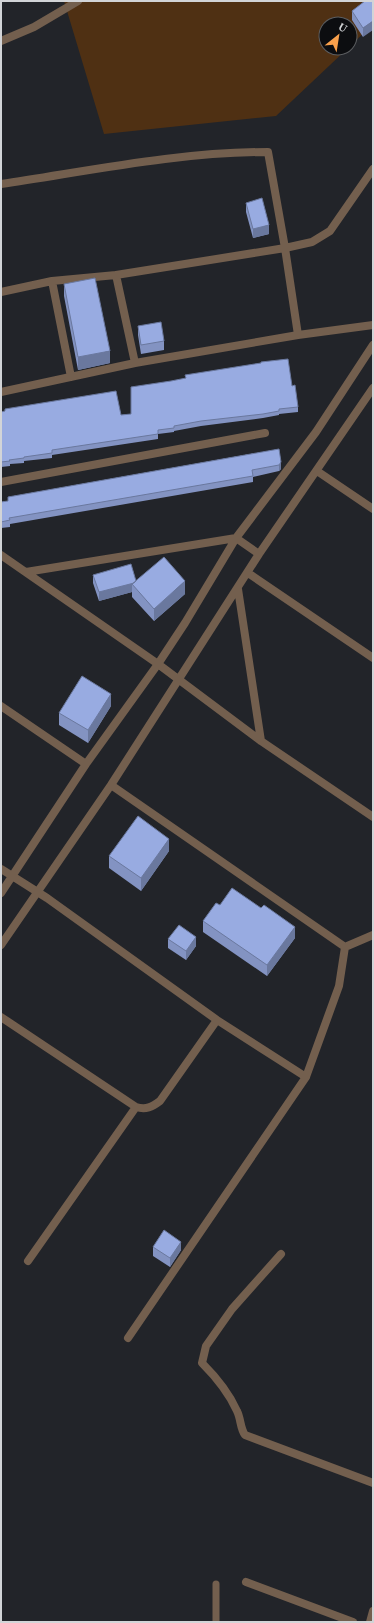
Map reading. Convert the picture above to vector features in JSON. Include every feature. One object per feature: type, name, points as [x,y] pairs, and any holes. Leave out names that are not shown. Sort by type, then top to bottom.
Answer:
[{"type":"street","points":[[1,41],[34,27],[78,1]]},
{"type":"street","points":[[1,184],[163,159],[238,152],[268,152],[285,248],[298,335]]},
{"type":"street","points":[[1,292],[52,281],[116,275],[285,248],[312,242],[330,231],[373,170]]},
{"type":"street","points":[[116,275],[135,363]]},
{"type":"street","points":[[52,281],[70,378]]},
{"type":"street","points":[[1,392],[135,363],[298,335],[373,325]]},
{"type":"street","points":[[1,893],[86,764],[158,664],[185,623],[236,538],[316,432],[373,345]]},
{"type":"street","points":[[1,945],[111,785],[259,554],[373,388]]},
{"type":"street","points":[[1,482],[265,433]]},
{"type":"street","points":[[317,471],[373,509]]},
{"type":"street","points":[[26,572],[236,538],[259,554]]},
{"type":"street","points":[[1,555],[179,679],[261,741],[373,817]]},
{"type":"street","points":[[248,573],[373,658]]},
{"type":"street","points":[[238,589],[261,741]]},
{"type":"street","points":[[1,706],[86,764]]},
{"type":"street","points":[[111,785],[345,947]]},
{"type":"street","points":[[1,869],[37,892],[217,1020],[306,1077]]},
{"type":"street","points":[[345,947],[373,935]]},
{"type":"street","points":[[128,1338],[306,1077],[339,986],[345,947]]},
{"type":"street","points":[[1,1017],[136,1107],[144,1109],[153,1106],[160,1101],[217,1020]]},
{"type":"street","points":[[28,1261],[136,1107]]},
{"type":"street","points":[[280,1254],[232,1310],[206,1346],[202,1362],[213,1374],[234,1407],[245,1435],[373,1483]]},
{"type":"street","points":[[246,1582],[353,1622]]},
{"type":"street","points":[[370,1622],[373,1611]]},
{"type":"lane","points":[[216,1584],[216,1622]]},
{"type":"shaded area","points":[[64,1],[373,1],[373,24],[358,38],[358,16],[318,16],[318,56],[340,56],[276,116],[104,134]]},
{"type":"building","points":[[365,1],[373,1],[373,21],[363,28],[358,20],[358,16],[355,16],[352,11]]},
{"type":"building","points":[[262,198],[269,225],[253,229],[246,203]]},
{"type":"building","points":[[95,278],[110,351],[78,357],[64,284]]},
{"type":"building","points":[[161,322],[164,341],[141,345],[138,326]]},
{"type":"building","points":[[288,359],[292,386],[295,385],[298,407],[279,409],[279,411],[263,414],[201,421],[174,426],[174,428],[158,430],[158,434],[52,450],[52,453],[1,462],[1,412],[5,411],[5,409],[116,391],[121,415],[131,414],[131,387],[186,378],[185,375]]},
{"type":"building","points":[[279,449],[281,462],[279,465],[252,470],[253,476],[9,518],[10,520],[1,522],[1,502],[8,501],[8,497]]},
{"type":"building","points":[[164,557],[185,581],[154,609],[132,584]]},
{"type":"building","points":[[131,564],[136,581],[134,583],[99,592],[93,575]]},
{"type":"building","points":[[82,676],[111,694],[88,730],[59,713]]},
{"type":"building","points":[[138,816],[169,839],[141,878],[109,856]]},
{"type":"building","points":[[232,888],[261,908],[264,905],[295,927],[267,965],[203,921],[216,903],[220,905]]},
{"type":"building","points":[[179,925],[196,937],[186,951],[168,939]]},
{"type":"building","points":[[164,1230],[181,1242],[170,1258],[153,1247]]}]
